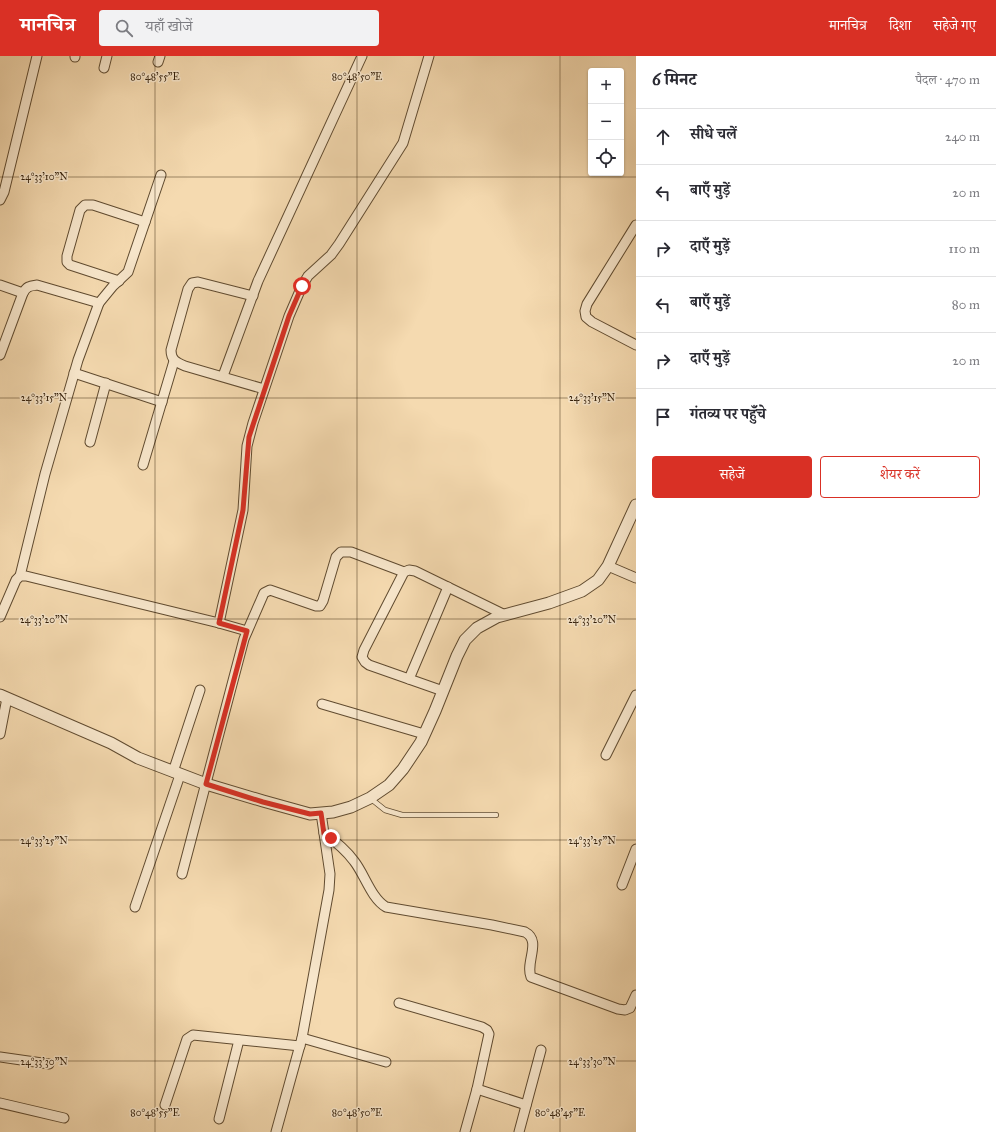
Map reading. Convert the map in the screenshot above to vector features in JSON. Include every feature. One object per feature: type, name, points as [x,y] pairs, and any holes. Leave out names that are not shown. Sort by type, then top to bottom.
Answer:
[{"type":"street","points":[[0,200],[4,192],[36,56]]},
{"type":"street","points":[[104,68],[107,56]]},
{"type":"street","points":[[223,376],[258,281],[362,56]]},
{"type":"street","points":[[219,623],[243,510],[249,437],[289,316],[308,276],[331,255],[339,244],[400,148],[406,133],[425,57]]},
{"type":"street","points":[[0,617],[16,580],[20,576],[45,474],[74,373],[100,303],[106,293],[128,272],[161,175]]},
{"type":"street","points":[[119,281],[70,266],[67,262],[67,256],[80,210],[85,205],[93,205],[145,222]]},
{"type":"street","points":[[636,225],[587,304],[585,311],[586,317],[592,322],[636,345]]},
{"type":"street","points":[[253,296],[198,282],[190,286],[171,350],[171,356],[174,361],[185,366],[264,389]]},
{"type":"street","points":[[0,285],[23,293]]},
{"type":"street","points":[[0,355],[26,288],[37,285],[100,303]]},
{"type":"street","points":[[143,466],[174,361]]},
{"type":"street","points":[[74,373],[162,402]]},
{"type":"street","points":[[90,442],[106,383]]},
{"type":"street","points":[[0,734],[4,696],[111,743],[138,758],[176,774],[263,802],[310,814],[339,810],[370,798],[389,785],[403,770],[424,734],[465,640],[477,628],[497,617],[549,603],[582,591],[598,580],[613,568],[636,505]]},
{"type":"street","points":[[182,874],[247,631],[264,593],[267,590],[277,592],[316,606],[322,604],[336,557],[340,552],[351,552],[404,572],[409,570],[415,571],[505,615]]},
{"type":"street","points":[[613,568],[636,578]]},
{"type":"street","points":[[404,572],[364,650],[362,657],[369,665],[443,691]]},
{"type":"street","points":[[20,576],[26,576],[247,631]]},
{"type":"street","points":[[409,679],[448,587]]},
{"type":"street","points":[[135,907],[200,690]]},
{"type":"street","points":[[606,755],[636,695]]},
{"type":"street","points":[[322,704],[424,734]]},
{"type":"street","points":[[276,1132],[301,1042],[329,890],[330,874],[327,858],[328,836],[321,813]]},
{"type":"street","points":[[328,836],[344,849],[354,861],[378,900],[386,907],[525,932],[529,934],[533,940],[530,970],[531,977],[618,1009],[625,1010],[630,1008],[636,995]]},
{"type":"street","points":[[622,885],[636,849]]},
{"type":"street","points":[[399,1003],[482,1027],[487,1030],[489,1037],[465,1132]]},
{"type":"street","points":[[165,1105],[187,1039],[193,1035],[239,1040],[301,1042],[386,1062]]},
{"type":"street","points":[[219,1119],[239,1040]]},
{"type":"street","points":[[519,1132],[541,1050]]},
{"type":"street","points":[[0,1057],[49,1064]]},
{"type":"street","points":[[477,1089],[526,1105]]},
{"type":"street","points":[[0,1104],[64,1118]]},
{"type":"lane","points":[[370,798],[385,810],[397,815],[496,815]]},
{"type":"route","points":[[302,286],[289,316],[253,423],[247,446],[243,510],[219,623],[247,631],[206,784],[263,802],[310,814],[321,813],[324,834],[331,838]]}]
